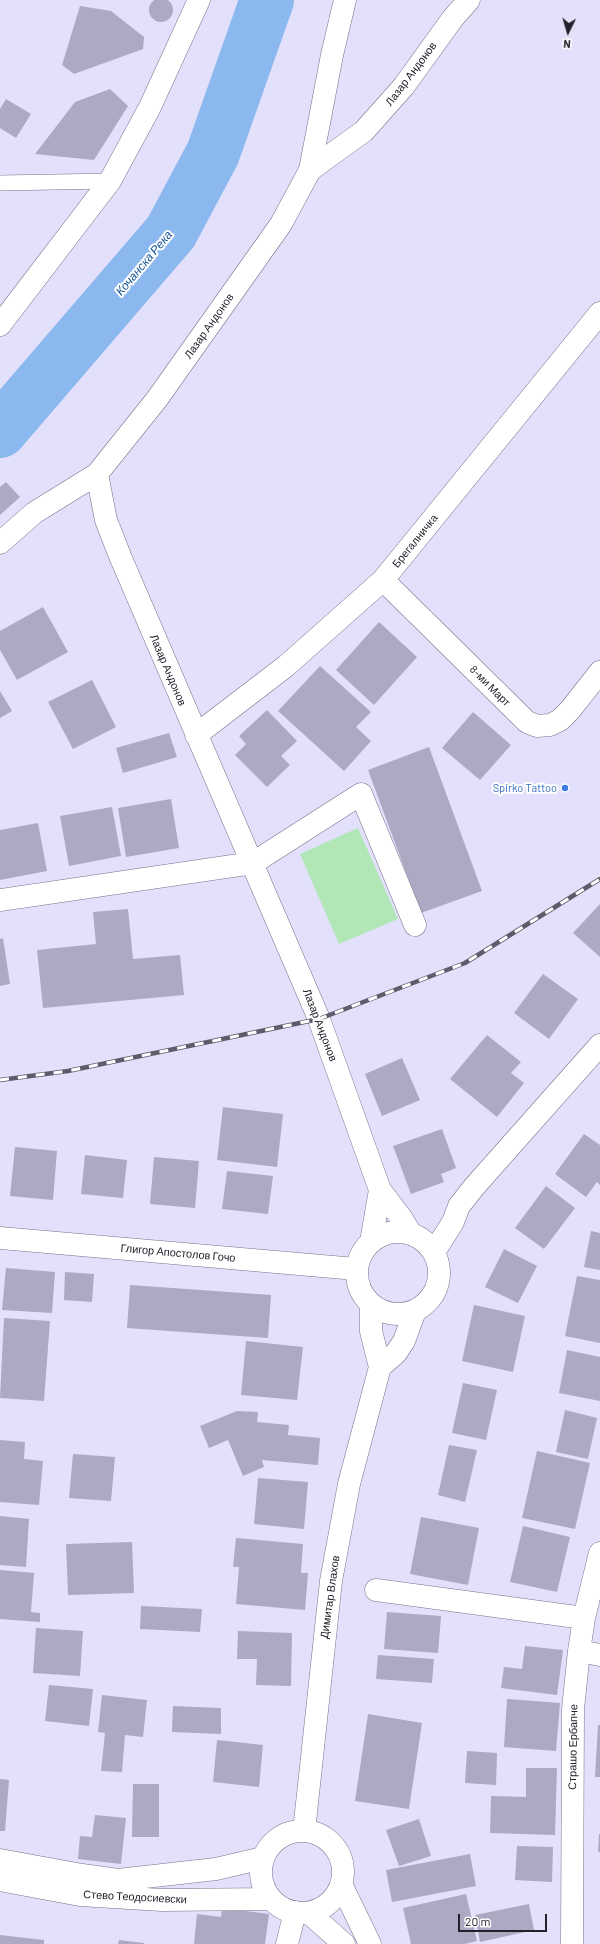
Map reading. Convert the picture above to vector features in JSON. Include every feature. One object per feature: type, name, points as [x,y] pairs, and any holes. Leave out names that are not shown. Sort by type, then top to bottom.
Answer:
[{"type":"street","points":[[0,325],[110,181],[150,107],[199,0]]},
{"type":"street","name":"Лазар Андонов","points":[[0,543],[34,513],[97,474],[157,399],[281,224],[310,170],[332,55],[345,0]]},
{"type":"street","name":"Лазар Андонов","points":[[310,170],[364,131],[404,86],[453,18],[469,0]]},
{"type":"street","name":"Брегалничка","points":[[196,735],[286,666],[383,580],[600,313]]},
{"type":"street","name":"Лазар Андонов","points":[[97,474],[106,520],[120,556],[196,735],[253,862],[319,1019],[380,1190],[402,1219],[422,1241]]},
{"type":"street","name":"8-ми Март","points":[[383,580],[527,722],[537,726],[550,725],[560,720],[570,710],[600,672]]},
{"type":"street","points":[[0,900],[253,862],[361,794],[415,925]]},
{"type":"street","points":[[422,1241],[443,1214],[459,1206],[600,1045]]},
{"type":"street","name":"Лазар Андонов","points":[[371,1242],[380,1190]]},
{"type":"street","points":[[390,1232],[422,1241],[439,1266],[439,1280],[435,1293],[427,1303],[415,1311],[404,1315],[392,1315],[371,1305],[362,1295],[357,1282],[356,1269],[361,1254],[371,1242],[390,1232]]},
{"type":"street","name":"Глигор Апостолов Гочо","points":[[0,1238],[356,1269]]},
{"type":"street","name":"Димитар Влахов","points":[[304,1831],[331,1581],[349,1484],[380,1367],[371,1331],[371,1305]]},
{"type":"street","points":[[380,1367],[396,1353],[404,1341],[415,1311]]},
{"type":"street","name":"Страшо Ербапче","points":[[572,1944],[573,1710],[584,1618],[600,1553]]},
{"type":"street","points":[[376,1590],[584,1618]]},
{"type":"street","points":[[579,1651],[600,1655]]},
{"type":"street","points":[[287,1944],[302,1913],[323,1907],[335,1897],[341,1884],[343,1869],[339,1855],[331,1842],[319,1834],[304,1831],[287,1834],[272,1843],[263,1858],[260,1872],[263,1887],[271,1899],[286,1910],[302,1913],[344,1944]]},
{"type":"street","points":[[0,1860],[118,1880],[216,1869],[263,1858]]},
{"type":"street","name":"Стево Теодосиевски","points":[[0,1880],[80,1895],[162,1900],[271,1899]]},
{"type":"street","points":[[341,1884],[370,1944]]},
{"type":"lane","points":[[0,183],[110,181]]},
{"type":"green space","points":[[358,828],[398,919],[339,944],[300,854]]},
{"type":"building","points":[[161,-2],[169,2],[173,10],[169,18],[161,22],[153,18],[149,10],[153,2]]},
{"type":"building","points":[[80,6],[111,11],[144,37],[143,49],[74,74],[62,65]]},
{"type":"building","points":[[110,89],[128,106],[94,160],[35,154],[75,102]]},
{"type":"building","points":[[6,99],[31,114],[16,138],[0,128],[0,109]]},
{"type":"building","points":[[6,482],[20,497],[0,515],[0,487]]},
{"type":"building","points":[[43,607],[68,652],[17,680],[0,650],[0,631]]},
{"type":"building","points":[[379,622],[417,657],[374,705],[336,670]]},
{"type":"building","points":[[320,666],[371,712],[356,727],[371,741],[344,771],[278,711]]},
{"type":"building","points":[[92,680],[116,727],[73,749],[48,702]]},
{"type":"building","points":[[0,691],[12,711],[0,718]]},
{"type":"building","points":[[267,710],[297,741],[281,756],[290,765],[267,787],[235,755],[246,744],[239,736]]},
{"type":"building","points":[[473,712],[511,745],[480,780],[442,748]]},
{"type":"building","points":[[169,733],[177,757],[123,773],[116,748]]},
{"type":"building","points":[[429,747],[482,891],[421,913],[368,770]]},
{"type":"building","points":[[171,799],[179,848],[126,857],[118,808]]},
{"type":"building","points":[[112,807],[121,856],[69,866],[60,816]]},
{"type":"building","points":[[38,823],[47,871],[0,880],[0,830]]},
{"type":"building","points":[[600,904],[600,957],[573,933]]},
{"type":"building","points":[[128,909],[133,959],[180,955],[184,995],[43,1008],[37,950],[96,944],[93,912]]},
{"type":"building","points":[[3,938],[10,984],[0,986],[0,939]]},
{"type":"building","points":[[543,974],[578,999],[549,1039],[514,1013]]},
{"type":"building","points":[[487,1035],[521,1062],[511,1073],[524,1083],[497,1117],[450,1079]]},
{"type":"building","points":[[402,1058],[420,1100],[382,1116],[365,1074]]},
{"type":"building","points":[[223,1107],[283,1114],[277,1167],[217,1160]]},
{"type":"building","points":[[442,1129],[456,1168],[441,1174],[444,1182],[411,1194],[393,1146]]},
{"type":"building","points":[[584,1134],[600,1145],[600,1185],[597,1182],[586,1197],[555,1174]]},
{"type":"building","points":[[15,1147],[57,1151],[53,1200],[10,1196]]},
{"type":"building","points":[[85,1155],[127,1160],[123,1198],[81,1194]]},
{"type":"building","points":[[154,1157],[199,1161],[195,1208],[150,1204]]},
{"type":"building","points":[[227,1171],[273,1176],[268,1214],[222,1209]]},
{"type":"building","points":[[546,1186],[575,1208],[544,1249],[515,1228]]},
{"type":"building","points":[[591,1231],[600,1233],[600,1270],[584,1267]]},
{"type":"building","points":[[504,1249],[537,1266],[518,1303],[485,1287]]},
{"type":"building","points":[[6,1268],[55,1272],[52,1313],[2,1310]]},
{"type":"building","points":[[65,1272],[94,1274],[92,1302],[64,1300]]},
{"type":"building","points":[[577,1276],[600,1280],[600,1343],[565,1336]]},
{"type":"building","points":[[130,1285],[271,1295],[268,1338],[127,1328]]},
{"type":"building","points":[[474,1305],[525,1316],[513,1372],[462,1361]]},
{"type":"building","points":[[4,1318],[50,1321],[44,1401],[0,1398]]},
{"type":"building","points":[[246,1341],[303,1347],[297,1400],[241,1395]]},
{"type":"building","points":[[567,1350],[600,1357],[600,1401],[559,1393]]},
{"type":"building","points":[[463,1383],[497,1390],[486,1440],[452,1433]]},
{"type":"building","points":[[565,1410],[597,1418],[588,1459],[556,1452]]},
{"type":"building","points":[[237,1411],[258,1412],[257,1422],[289,1425],[288,1435],[320,1438],[318,1465],[262,1460],[264,1467],[243,1476],[228,1440],[209,1448],[200,1426]]},
{"type":"building","points":[[0,1440],[25,1442],[24,1459],[43,1461],[39,1505],[0,1502]]},
{"type":"building","points":[[449,1445],[477,1450],[465,1502],[438,1495]]},
{"type":"building","points":[[537,1451],[590,1463],[575,1529],[522,1518]]},
{"type":"building","points":[[73,1454],[115,1457],[111,1501],[69,1498]]},
{"type":"building","points":[[258,1478],[308,1482],[304,1529],[254,1524]]},
{"type":"building","points":[[0,1516],[29,1519],[26,1567],[0,1565]]},
{"type":"building","points":[[421,1517],[479,1528],[468,1585],[410,1574]]},
{"type":"building","points":[[523,1526],[570,1537],[557,1592],[510,1582]]},
{"type":"building","points":[[236,1538],[303,1544],[301,1573],[308,1573],[305,1610],[236,1604],[239,1567],[233,1567]]},
{"type":"building","points":[[132,1542],[134,1593],[68,1595],[66,1544]]},
{"type":"building","points":[[0,1570],[34,1573],[31,1612],[40,1613],[40,1622],[0,1619]]},
{"type":"building","points":[[141,1606],[202,1609],[200,1632],[140,1629]]},
{"type":"building","points":[[387,1612],[441,1616],[438,1653],[384,1649]]},
{"type":"building","points":[[36,1628],[83,1631],[80,1676],[33,1673]]},
{"type":"building","points":[[238,1631],[292,1633],[291,1686],[256,1685],[257,1659],[237,1659]]},
{"type":"building","points":[[525,1646],[563,1650],[557,1695],[501,1688],[504,1667],[522,1669]]},
{"type":"building","points":[[378,1655],[434,1659],[432,1683],[376,1679]]},
{"type":"building","points":[[49,1685],[93,1689],[89,1726],[45,1721]]},
{"type":"building","points":[[102,1695],[147,1700],[143,1737],[125,1735],[122,1772],[101,1771],[105,1733],[98,1732]]},
{"type":"building","points":[[507,1699],[560,1703],[556,1751],[504,1747]]},
{"type":"building","points":[[173,1706],[221,1708],[221,1734],[172,1732]]},
{"type":"building","points":[[368,1714],[422,1723],[409,1809],[355,1801]]},
{"type":"building","points":[[598,1725],[600,1725],[600,1777],[595,1777]]},
{"type":"building","points":[[217,1740],[263,1745],[259,1787],[213,1782]]},
{"type":"building","points":[[467,1751],[497,1753],[496,1785],[465,1783]]},
{"type":"building","points":[[526,1768],[557,1768],[555,1835],[490,1833],[491,1796],[526,1797]]},
{"type":"building","points":[[0,1779],[9,1780],[5,1831],[0,1831]]},
{"type":"building","points":[[133,1784],[159,1784],[159,1837],[132,1837]]},
{"type":"building","points":[[95,1815],[126,1818],[121,1864],[78,1859],[80,1836],[92,1837]]},
{"type":"building","points":[[419,1819],[431,1856],[399,1866],[386,1830]]},
{"type":"building","points":[[599,1834],[600,1852],[598,1852]]},
{"type":"building","points":[[517,1846],[553,1847],[552,1882],[515,1880]]},
{"type":"building","points":[[470,1854],[476,1886],[392,1902],[386,1870]]},
{"type":"building","points":[[466,1894],[477,1941],[465,1944],[411,1944],[403,1908]]},
{"type":"building","points":[[529,1904],[534,1930],[480,1942],[475,1915]]},
{"type":"building","points":[[222,1908],[269,1914],[265,1944],[194,1944],[197,1914],[221,1917]]},
{"type":"building","points":[[0,1935],[44,1940],[44,1944],[0,1944]]},
{"type":"building","points":[[119,1940],[144,1943],[144,1944],[118,1944]]},
{"type":"waterway","name":"Кочанска Река","points":[[0,431],[171,232],[213,153],[267,0]]},
{"type":"railway","points":[[0,1080],[68,1071],[319,1019],[465,963],[600,879]]},
{"type":"place","name":"Spirko Tattoo","points":[[565,788]]}]
